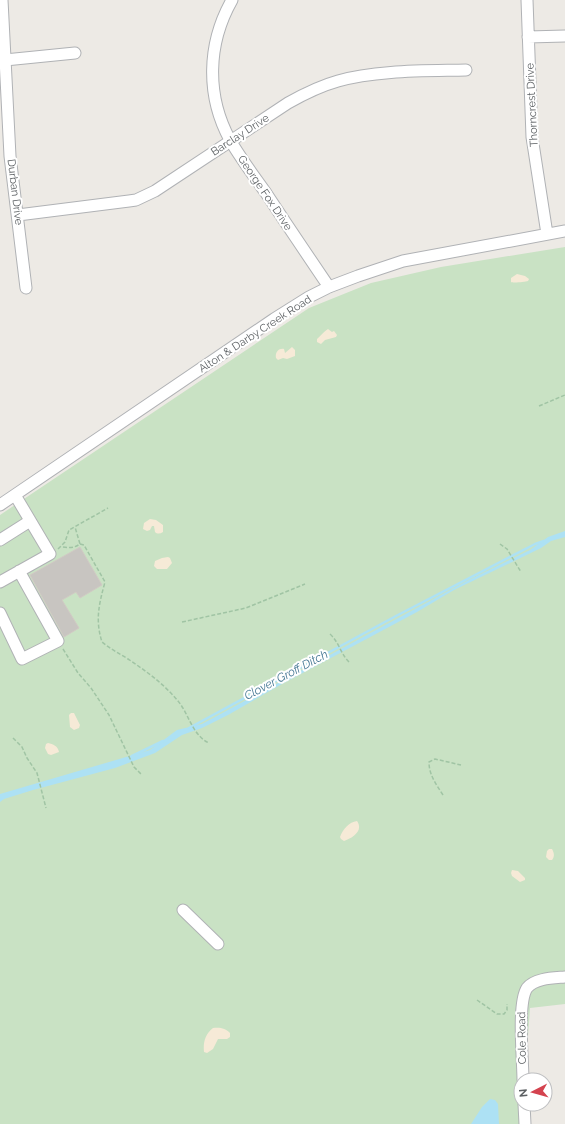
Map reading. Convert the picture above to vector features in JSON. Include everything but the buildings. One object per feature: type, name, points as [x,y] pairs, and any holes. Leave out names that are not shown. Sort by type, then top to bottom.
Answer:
[{"type":"street","name":"Durban Drive","points":[[2,0],[10,156],[26,288]]},
{"type":"street","name":"George Fox Drive","points":[[232,0],[219,28],[214,48],[212,71],[217,107],[231,141],[329,288]]},
{"type":"street","name":"Thorncrest Drive","points":[[527,0],[532,137],[547,234]]},
{"type":"street","points":[[528,37],[565,36]]},
{"type":"street","points":[[5,60],[75,53]]},
{"type":"street","name":"Barclay Drive","points":[[18,215],[136,200],[155,191],[288,103],[310,91],[339,80],[379,74],[466,70]]},
{"type":"street","name":"Alton & Darby Creek Road","points":[[0,505],[274,319],[309,297],[358,276],[403,261],[565,231]]},
{"type":"street","points":[[0,582],[50,554],[15,495]]},
{"type":"street","points":[[0,540],[30,521]]},
{"type":"street","points":[[0,613],[22,659],[58,641],[19,571]]},
{"type":"street","points":[[183,910],[218,944]]},
{"type":"street","name":"Cole Road","points":[[523,1072],[522,1006],[528,987],[540,981],[565,977]]},
{"type":"street","points":[[524,1112],[525,1124]]},
{"type":"path","points":[[539,406],[565,395]]},
{"type":"path","points":[[50,554],[62,547],[69,530],[108,508]]},
{"type":"path","points":[[75,527],[80,544],[84,545],[105,582],[99,607],[99,627],[102,642],[166,687],[180,702],[198,735],[209,743]]},
{"type":"path","points":[[62,547],[76,547],[80,544]]},
{"type":"path","points":[[500,544],[507,549],[521,572]]},
{"type":"path","points":[[182,622],[246,608],[305,584]]},
{"type":"path","points":[[330,634],[336,640],[346,659],[350,663]]},
{"type":"path","points":[[58,641],[78,673],[91,688],[109,715],[134,767],[141,774]]},
{"type":"path","points":[[13,738],[22,747],[39,778],[46,808]]},
{"type":"path","points":[[443,795],[434,782],[429,771],[429,762],[435,759],[461,765]]},
{"type":"path","points":[[477,1000],[498,1014],[504,1014],[507,1010],[507,1004]]},
{"type":"green space","points":[[565,247],[565,1004],[530,1008],[526,1072],[513,1072],[513,1112],[522,1112],[522,1124],[0,1124],[0,515],[309,308],[371,283],[441,267]]},
{"type":"sand","points":[[517,274],[525,276],[529,279],[528,281],[511,282],[511,278]]},
{"type":"sand","points":[[328,329],[332,332],[334,331],[337,335],[336,337],[325,340],[321,344],[317,342],[317,339]]},
{"type":"sand","points":[[292,347],[295,350],[295,356],[278,360],[276,358],[279,350],[284,349],[285,353]]},
{"type":"sand","points":[[150,519],[156,520],[163,525],[163,532],[156,533],[154,526],[147,531],[143,529],[144,523]]},
{"type":"sand","points":[[168,557],[172,563],[167,569],[157,569],[154,566],[155,561]]},
{"type":"sand","points":[[74,713],[80,725],[79,728],[74,730],[70,727],[69,715]]},
{"type":"sand","points":[[48,743],[58,748],[59,752],[51,755],[48,754],[45,748],[46,744]]},
{"type":"sand","points":[[357,821],[359,828],[356,834],[344,841],[341,839],[341,834],[347,826]]},
{"type":"sand","points":[[549,849],[552,849],[554,853],[552,860],[549,860],[546,857]]},
{"type":"sand","points":[[512,870],[518,871],[525,878],[525,880],[520,882],[512,876]]},
{"type":"sand","points":[[213,1028],[226,1030],[230,1033],[230,1037],[227,1039],[218,1039],[213,1049],[207,1053],[204,1052],[204,1042],[206,1036]]},
{"type":"water","points":[[565,531],[565,537],[551,541],[541,548],[454,590],[417,612],[282,684],[228,715],[202,728],[182,735],[155,753],[115,768],[33,790],[4,799],[0,802],[0,794],[150,750],[177,730],[202,724],[469,580],[530,550],[548,537]]},
{"type":"water","points":[[490,1099],[495,1100],[498,1104],[499,1124],[471,1124],[482,1107]]},
{"type":"waterway","name":"Clover Groff Ditch","points":[[189,728],[396,616],[535,544],[544,541]]},
{"type":"waterway","name":"Clover Groff Ditch","points":[[132,756],[163,741]]}]
